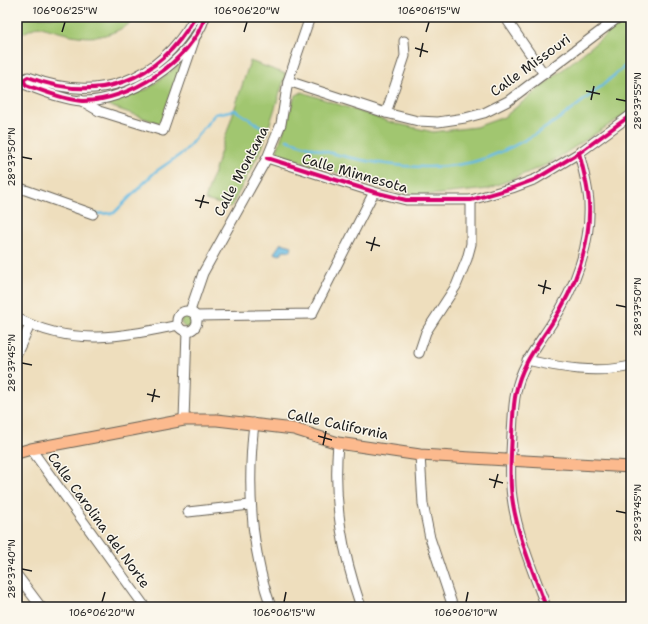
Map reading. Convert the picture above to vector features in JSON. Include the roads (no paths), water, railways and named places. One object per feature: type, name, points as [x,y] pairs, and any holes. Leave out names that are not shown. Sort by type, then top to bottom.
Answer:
[{"type":"main road","name":"Calle California","points":[[17,453],[31,449],[184,420],[217,420],[254,423],[294,429],[338,443],[420,455],[631,467]]},
{"type":"street","points":[[195,17],[186,33],[154,71],[102,88],[67,88],[28,77],[23,80],[26,85],[80,101],[99,111],[163,132],[195,38],[206,17]]},
{"type":"street","name":"Calle Montana","points":[[193,314],[203,273],[267,158],[281,124],[288,81],[310,17]]},
{"type":"street","points":[[505,17],[544,74]]},
{"type":"street","name":"Calle Missouri","points":[[288,81],[386,113],[418,121],[438,122],[465,118],[484,113],[508,101],[619,17]]},
{"type":"street","points":[[67,88],[80,101],[94,100],[122,93],[177,57],[195,38]]},
{"type":"street","points":[[386,113],[405,56],[404,41]]},
{"type":"street","name":"Calle Minnesota","points":[[267,158],[374,192],[406,200],[471,200],[536,179],[579,153],[631,115]]},
{"type":"street","points":[[546,607],[521,539],[514,514],[511,459],[516,392],[527,360],[565,301],[576,278],[588,233],[589,203],[586,178],[579,153]]},
{"type":"street","points":[[17,187],[93,214]]},
{"type":"street","points":[[193,314],[196,327],[187,331],[181,330],[178,325],[178,315],[183,311],[193,314],[312,314],[374,192]]},
{"type":"street","points":[[419,353],[426,332],[456,286],[467,259],[472,244],[471,200]]},
{"type":"street","points":[[17,318],[30,325],[52,333],[81,338],[101,337],[178,325]]},
{"type":"street","points":[[17,353],[30,325]]},
{"type":"street","points":[[184,420],[187,331]]},
{"type":"street","points":[[527,360],[570,368],[598,370],[631,366]]},
{"type":"street","points":[[254,423],[250,463],[250,505],[256,550],[272,607]]},
{"type":"street","points":[[338,443],[336,474],[338,518],[345,556],[361,607]]},
{"type":"street","name":"Calle Carolina del Norte","points":[[31,449],[145,607]]},
{"type":"street","points":[[420,455],[423,504],[430,538],[453,607]]},
{"type":"street","points":[[188,512],[250,505]]},
{"type":"street","points":[[17,574],[41,607]]},
{"type":"water","points":[[281,243],[292,246],[291,251],[284,250],[280,255],[274,253]]},
{"type":"waterway","points":[[287,140],[334,154],[386,164],[413,167],[438,167],[463,164],[486,158],[506,150],[544,129],[598,89],[631,61]]},
{"type":"waterway","points":[[95,214],[114,213],[155,172],[184,152],[215,114],[235,110],[262,127]]}]
